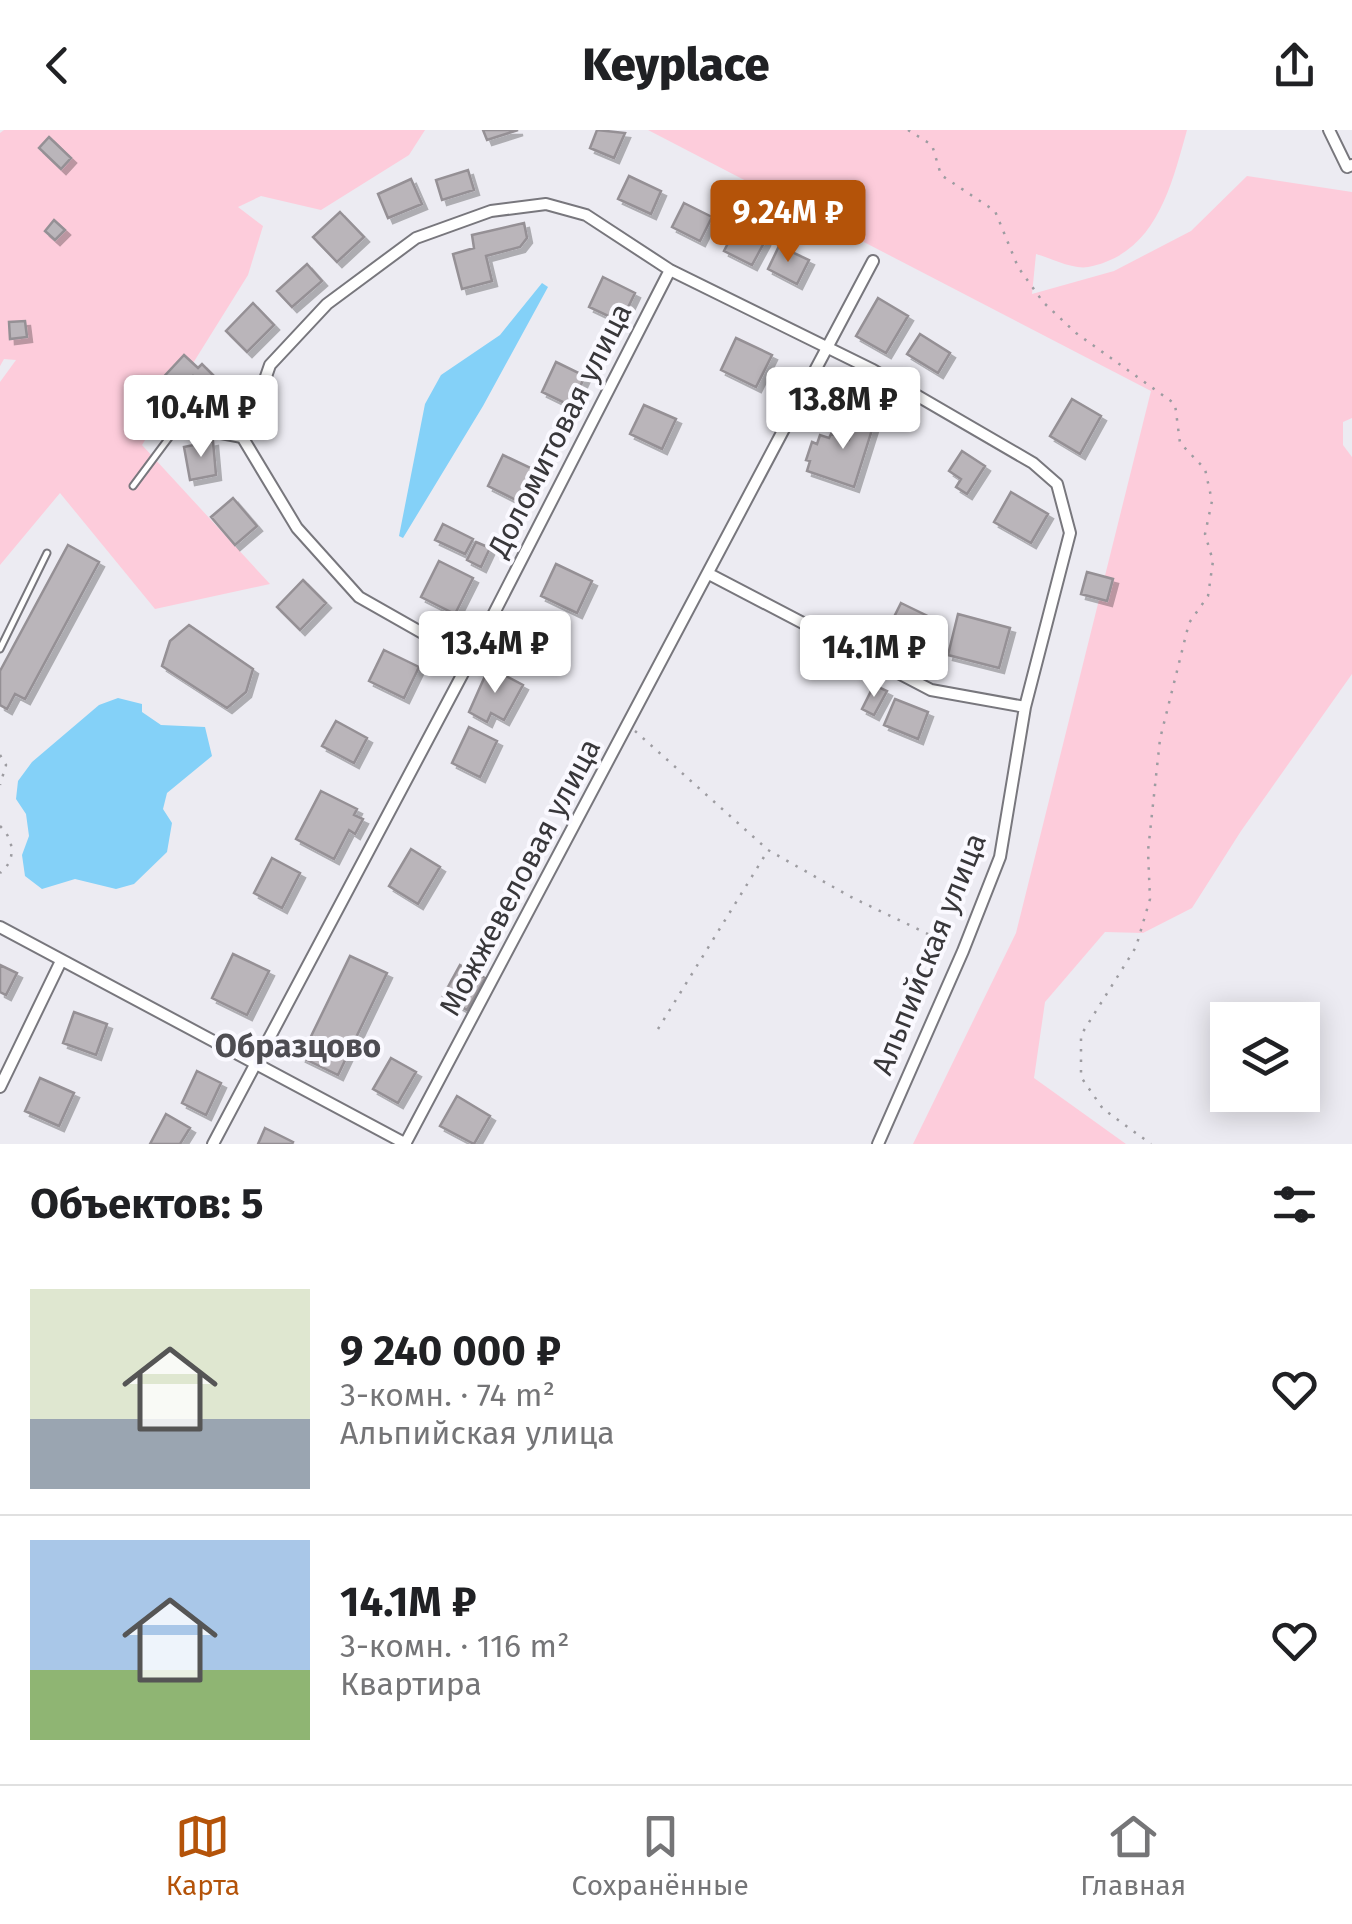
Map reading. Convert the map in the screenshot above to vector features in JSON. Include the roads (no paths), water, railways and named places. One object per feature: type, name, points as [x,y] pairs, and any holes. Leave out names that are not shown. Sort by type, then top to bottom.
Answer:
[{"type":"street","points":[[1329,130],[1350,166]]},
{"type":"street","name":"Альпийская улица","points":[[244,440],[270,365],[327,304],[416,238],[491,212],[546,204],[586,214],[670,270],[873,370],[1033,464],[1058,484],[1070,533],[1026,707],[1000,858],[878,1144]]},
{"type":"street","name":"Можжевеловая улица","points":[[406,1144],[873,262]]},
{"type":"street","name":"Доломитовая улица","points":[[213,1144],[470,660],[670,270]]},
{"type":"street","points":[[244,440],[297,528],[359,596],[470,660]]},
{"type":"street","points":[[709,574],[931,690],[1026,707]]},
{"type":"street","points":[[0,928],[406,1144]]},
{"type":"street","points":[[0,1087],[61,961]]},
{"type":"lane","points":[[134,486],[177,427],[244,440]]},
{"type":"lane","points":[[0,649],[47,554]]},
{"type":"water","points":[[542,283],[548,287],[483,406],[403,538],[399,536],[425,404],[441,375],[500,335]]},
{"type":"water","points":[[118,698],[142,704],[142,712],[161,725],[205,727],[212,756],[167,793],[163,809],[172,823],[167,852],[134,884],[116,889],[75,879],[42,889],[25,876],[22,855],[29,836],[26,814],[16,799],[18,781],[32,762],[99,705]]},
{"type":"district","name":"Образцово","points":[[298,1046]]}]
